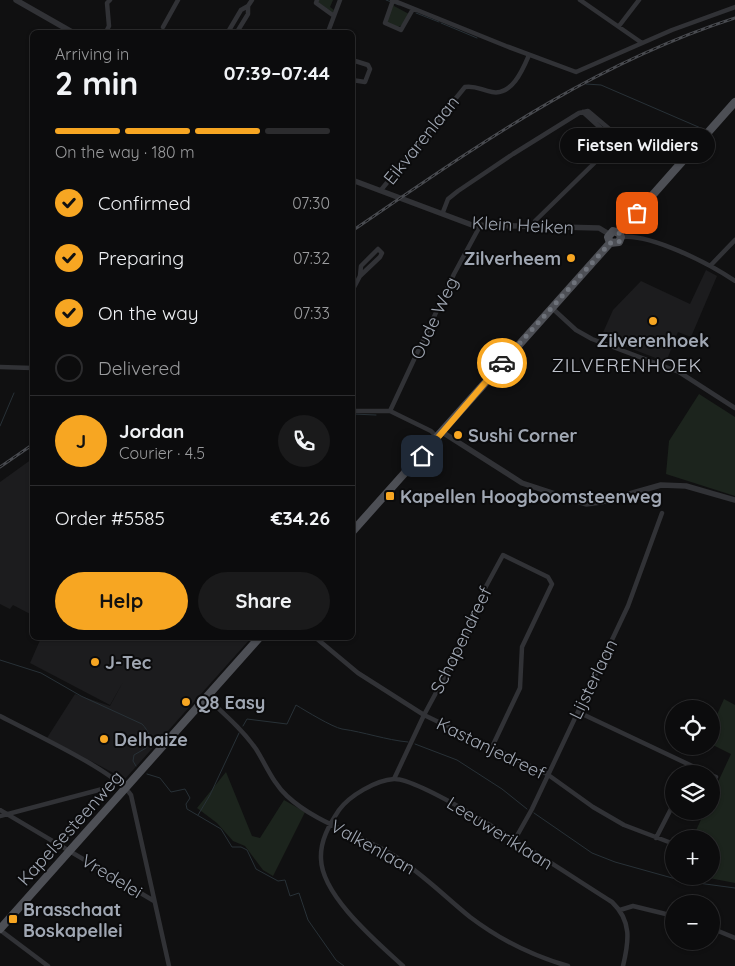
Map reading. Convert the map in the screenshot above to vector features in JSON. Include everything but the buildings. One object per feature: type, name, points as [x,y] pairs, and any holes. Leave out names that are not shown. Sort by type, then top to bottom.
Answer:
[{"type":"main road","points":[[610,243],[618,244],[620,235],[627,224],[735,102]]},
{"type":"main road","points":[[610,243],[609,234],[613,231],[620,235]]},
{"type":"main road","points":[[355,529],[610,243]]},
{"type":"main road","name":"Kapelsesteenweg","points":[[0,930],[257,640]]},
{"type":"street","points":[[16,0],[68,30]]},
{"type":"street","points":[[107,30],[110,26],[107,4],[110,0]]},
{"type":"street","points":[[163,27],[178,0]]},
{"type":"street","points":[[229,30],[241,10],[248,6],[252,0]]},
{"type":"street","points":[[318,0],[316,3],[334,16]]},
{"type":"street","points":[[329,30],[340,0]]},
{"type":"street","points":[[414,9],[401,30],[384,23],[393,0],[576,72],[642,43],[735,7]]},
{"type":"street","points":[[580,0],[642,43]]},
{"type":"street","points":[[619,26],[639,0]]},
{"type":"street","points":[[238,30],[248,14],[248,6]]},
{"type":"street","name":"Eikvarenlaan","points":[[381,190],[465,87],[472,85],[494,93],[499,91],[519,77],[529,55]]},
{"type":"street","points":[[355,61],[368,65],[370,69],[365,82],[355,80]]},
{"type":"street","points":[[443,212],[448,200],[458,191],[512,154],[583,112],[616,142],[535,221],[533,228]]},
{"type":"street","name":"Klein Heiken","points":[[355,181],[443,212],[464,222],[480,226],[599,228],[609,234]]},
{"type":"street","points":[[627,224],[632,236]]},
{"type":"street","name":"Oude Weg","points":[[390,411],[454,274],[480,226]]},
{"type":"street","points":[[620,235],[632,236],[711,265],[735,281]]},
{"type":"street","points":[[711,265],[735,240]]},
{"type":"street","points":[[355,285],[360,276],[380,257],[382,253],[378,249],[361,266],[360,276]]},
{"type":"street","points":[[552,308],[576,330],[592,339],[679,372],[735,408]]},
{"type":"street","points":[[0,367],[30,368]]},
{"type":"street","points":[[355,411],[390,411],[439,435],[508,476],[546,492],[577,502],[586,504],[601,502],[661,484],[686,486],[735,500]]},
{"type":"street","name":"Lijsterlaan","points":[[514,841],[628,606],[662,513]]},
{"type":"street","name":"Schapendreef","points":[[394,780],[424,715],[466,636],[484,590],[503,555],[548,577],[552,584],[522,647],[520,688],[492,747]]},
{"type":"street","name":"Kastanjedreef","points":[[318,640],[358,673],[424,715],[548,774],[593,807],[624,825],[665,841]]},
{"type":"street","name":"Valkenlaan","points":[[206,696],[242,730],[275,782],[288,797],[330,824],[391,854],[418,871],[452,902],[492,932],[528,951],[568,966]]},
{"type":"street","points":[[578,712],[690,765]]},
{"type":"street","points":[[0,716],[118,780],[126,788],[131,796],[169,966]]},
{"type":"street","points":[[394,780],[365,789],[344,803],[330,824],[322,844],[320,860],[327,883],[344,907],[374,940],[402,966]]},
{"type":"street","name":"Leeuweriklaan","points":[[394,780],[438,795],[612,902],[620,910]]},
{"type":"street","points":[[0,816],[110,787]]},
{"type":"street","name":"Vredelei","points":[[0,810],[154,902]]},
{"type":"street","points":[[656,838],[665,820]]},
{"type":"street","points":[[623,966],[629,931],[620,910],[634,906],[665,914]]},
{"type":"street","points":[[0,930],[48,966]]},
{"type":"street","points":[[720,932],[735,938]]},
{"type":"shaded area","points":[[319,0],[333,0],[330,7],[334,10],[333,13],[319,3]]},
{"type":"shaded area","points":[[394,3],[394,6],[409,14],[403,25],[398,27],[388,23],[387,20]]},
{"type":"shaded area","name":"Zilverenhoek","points":[[706,270],[717,276],[691,337],[678,332],[666,362],[601,337],[613,310],[641,281],[690,304]]},
{"type":"shaded area","points":[[699,394],[735,417],[735,496],[666,474],[669,441]]},
{"type":"shaded area","points":[[30,460],[30,614],[13,605],[10,609],[0,604],[0,482]]},
{"type":"shaded area","points":[[40,640],[249,640],[125,779],[47,738],[75,694],[110,706],[123,682],[110,705],[30,663]]},
{"type":"shaded area","points":[[724,699],[735,705],[735,883],[720,880],[720,830],[696,830],[701,820],[720,820],[720,778],[731,754],[720,748],[720,708]]},
{"type":"shaded area","points":[[226,772],[252,836],[260,838],[284,800],[305,812],[273,876],[263,870],[245,846],[233,841],[217,823],[197,808]]},
{"type":"waterway","points":[[386,0],[399,5]]},
{"type":"waterway","points":[[416,13],[439,22]]},
{"type":"waterway","points":[[441,23],[477,38]]},
{"type":"waterway","points":[[586,84],[601,85],[703,129]]},
{"type":"waterway","points":[[0,426],[14,393]]},
{"type":"waterway","points":[[355,414],[376,415]]},
{"type":"waterway","points":[[0,660],[41,673],[81,696],[142,724],[148,733],[149,742],[146,748],[134,755],[133,761],[136,766]]},
{"type":"waterway","points":[[243,726],[247,719],[287,724],[296,705],[338,728],[408,742]]},
{"type":"waterway","points":[[198,815],[210,795],[239,733]]},
{"type":"waterway","points":[[415,744],[457,760],[502,789],[527,809]]},
{"type":"waterway","points":[[147,774],[160,778],[171,792],[185,789],[190,798],[186,804],[187,809],[221,829],[232,847],[241,847],[247,850],[256,869],[278,881],[285,880],[290,896],[299,893],[308,920],[336,960],[344,966]]},
{"type":"waterway","points":[[534,813],[592,853],[615,862],[683,881],[735,888]]},
{"type":"railway","points":[[355,229],[444,168],[536,110],[632,59],[682,37],[735,18]]},
{"type":"railway","points":[[0,467],[30,446]]},
{"type":"way so far","points":[[502,363],[610,243],[616,244],[619,242],[621,237],[619,233],[637,213]]},
{"type":"place","name":"Fietsen Wildiers","points":[[637,213]]},
{"type":"place","name":"Zilverheem","points":[[571,258]]},
{"type":"place","name":"Zilverenhoek","points":[[653,321]]},
{"type":"place","name":"Sushi Corner","points":[[458,435]]},
{"type":"place","name":"Kapellen Hoogboomsteenweg","points":[[390,496]]},
{"type":"place","name":"J-Tec","points":[[95,662]]},
{"type":"place","name":"Q8 Easy","points":[[186,702]]},
{"type":"place","name":"Delhaize","points":[[104,739]]},
{"type":"place","name":"Brasschaat Boskapellei","points":[[13,919]]},
{"type":"district","name":"ZILVERENHOEK","points":[[627,365]]},
{"type":"route","points":[[422,456],[502,363]]}]
